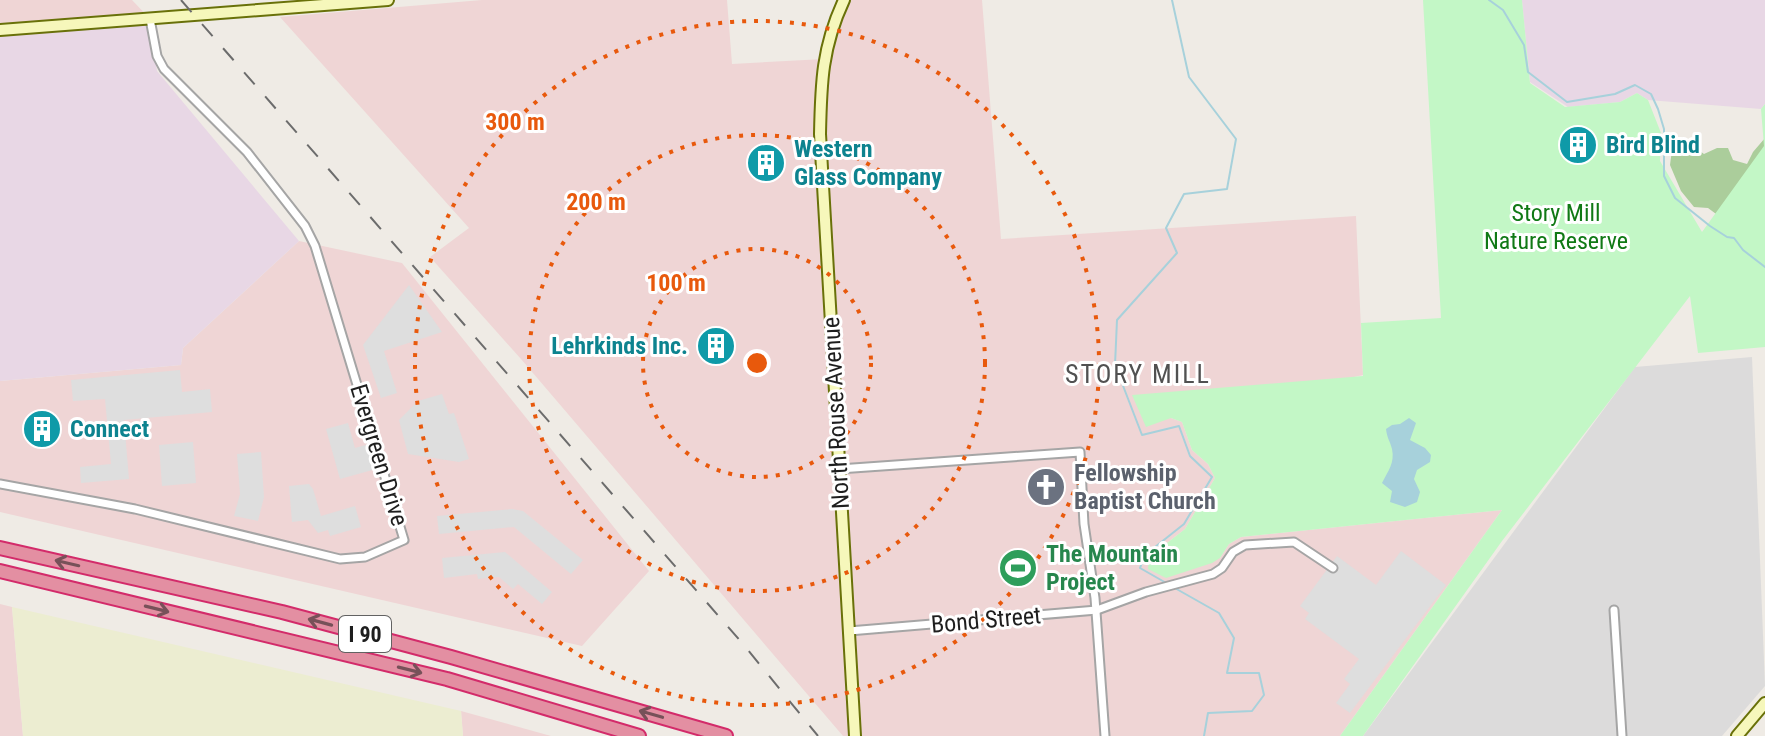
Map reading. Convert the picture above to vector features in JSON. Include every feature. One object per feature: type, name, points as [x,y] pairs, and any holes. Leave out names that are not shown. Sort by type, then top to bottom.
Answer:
[{"type":"highway","name":"I 90","points":[[0,548],[282,612],[726,736]]},
{"type":"highway","name":"I 90","points":[[0,571],[447,679],[639,736]]},
{"type":"main road","points":[[0,30],[150,19],[280,4],[388,0]]},
{"type":"main road","name":"North Rouse Avenue","points":[[844,0],[832,27],[823,62],[820,134],[855,736]]},
{"type":"main road","points":[[1737,736],[1765,703]]},
{"type":"street","name":"Evergreen Drive","points":[[0,484],[135,509],[340,559],[365,557],[404,540],[315,246],[305,226],[247,152],[164,69],[155,47],[150,19]]},
{"type":"street","points":[[839,469],[1080,452],[1105,736]]},
{"type":"street","name":"Bond Street","points":[[849,631],[1096,610],[1215,573],[1233,552],[1245,545],[1294,542],[1333,568]]},
{"type":"street","points":[[1614,610],[1622,736]]},
{"type":"shaded area","points":[[0,0],[132,0],[150,19],[0,30]]},
{"type":"shaded area","points":[[482,0],[727,0],[732,64],[824,59],[844,0],[982,0],[1001,239],[1356,216],[1363,375],[1171,418],[1182,422],[1192,450],[1208,464],[1215,478],[1185,529],[1149,557],[1220,558],[1229,544],[1241,537],[1502,510],[1340,736],[843,736],[430,257],[469,228],[280,17]]},
{"type":"shaded area","points":[[1522,0],[1765,0],[1765,104],[1761,109],[1648,100],[1637,93],[1620,102],[1568,107],[1530,82]]},
{"type":"shaded area","points":[[150,19],[157,71],[299,241],[183,348],[181,365],[0,381],[0,30]]},
{"type":"shaded area","points":[[299,241],[402,263],[649,571],[582,646],[0,512],[0,381],[181,365],[183,348]]},
{"type":"shaded area","points":[[409,285],[442,332],[384,351],[397,393],[381,398],[363,345]]},
{"type":"shaded area","points":[[1752,357],[1765,686],[1722,736],[1363,736],[1635,367]]},
{"type":"shaded area","points":[[180,370],[182,392],[210,389],[212,412],[124,420],[129,479],[81,483],[80,467],[111,464],[105,399],[73,401],[71,380]]},
{"type":"shaded area","points":[[442,394],[449,414],[454,413],[469,459],[459,462],[408,454],[399,420],[418,401]]},
{"type":"shaded area","points":[[348,423],[355,448],[369,444],[376,469],[340,479],[326,429]]},
{"type":"shaded area","points":[[193,442],[196,483],[162,486],[159,445]]},
{"type":"shaded area","points":[[261,452],[264,497],[258,521],[234,516],[240,494],[237,454]]},
{"type":"shaded area","points":[[309,484],[321,516],[355,506],[361,527],[330,536],[328,530],[318,533],[308,520],[292,522],[289,486]]},
{"type":"shaded area","points":[[512,509],[523,511],[583,560],[571,574],[514,527],[439,534],[437,516]]},
{"type":"shaded area","points":[[1401,551],[1446,585],[1350,713],[1336,703],[1350,684],[1344,679],[1359,659],[1305,619],[1309,613],[1300,606],[1337,556],[1376,585]]},
{"type":"shaded area","points":[[505,552],[552,592],[542,604],[518,584],[513,589],[499,577],[478,579],[477,574],[444,578],[442,558]]},
{"type":"shaded area","points":[[0,604],[12,607],[23,736],[0,736]]},
{"type":"shaded area","points":[[461,711],[551,736],[463,736]]},
{"type":"green space","name":"Story Mill Nature Reserve","points":[[1423,0],[1522,0],[1530,83],[1565,107],[1620,102],[1637,93],[1648,100],[1661,133],[1660,161],[1702,232],[1764,146],[1761,109],[1765,104],[1765,347],[1698,353],[1690,296],[1502,541],[1363,736],[1340,736],[1502,510],[1241,537],[1229,544],[1220,558],[1212,563],[1166,578],[1148,569],[1149,557],[1185,529],[1215,478],[1208,464],[1192,450],[1182,422],[1171,418],[1146,427],[1132,395],[1363,376],[1361,323],[1441,318]]},
{"type":"green space","points":[[1765,138],[1765,178],[1731,225],[1708,208],[1694,207],[1681,191],[1670,165],[1673,142],[1690,144],[1704,154],[1717,148],[1728,148],[1733,160],[1747,164]]},
{"type":"green space","points":[[12,607],[461,711],[463,736],[23,736]]},
{"type":"water","points":[[1409,418],[1416,423],[1410,440],[1431,455],[1430,462],[1417,470],[1414,479],[1420,492],[1417,502],[1405,507],[1390,502],[1392,491],[1382,483],[1393,459],[1386,429]]},
{"type":"waterway","points":[[1168,584],[1140,568],[1145,555],[1184,524],[1212,477],[1190,456],[1179,426],[1142,435],[1115,365],[1117,320],[1177,253],[1166,228],[1184,194],[1227,189],[1236,139],[1189,77],[1172,0]]},
{"type":"waterway","points":[[1489,0],[1503,10],[1524,45],[1528,72],[1567,102],[1615,94],[1635,85],[1651,94],[1664,129],[1664,176],[1675,198],[1710,226],[1734,238],[1743,250],[1765,267]]},
{"type":"waterway","points":[[1173,587],[1219,613],[1234,638],[1227,673],[1259,673],[1264,695],[1252,711],[1208,713],[1204,736]]},
{"type":"railway","points":[[181,0],[743,644],[818,736]]},
{"type":"place","name":"Bird Blind","points":[[1578,145]]},
{"type":"place","name":"Western Glass Company","points":[[766,163]]},
{"type":"place","name":"Lehrkinds Inc.","points":[[716,346]]},
{"type":"place","name":"Connect","points":[[42,429]]},
{"type":"place","name":"Fellowship Baptist Church","points":[[1046,487]]},
{"type":"place","name":"The Mountain Project","points":[[1018,568]]},
{"type":"district","name":"STORY MILL","points":[[1138,374]]}]
